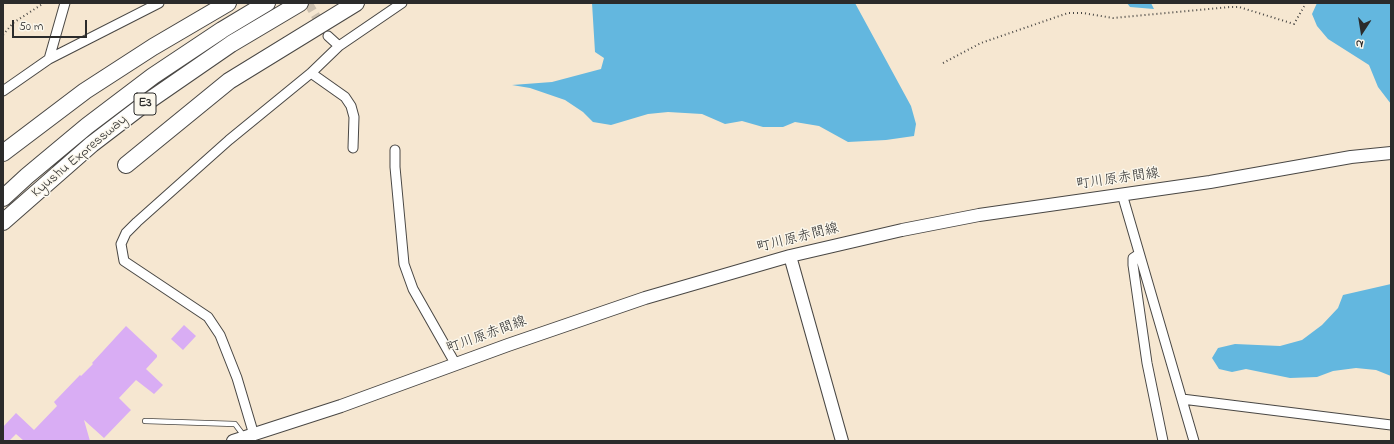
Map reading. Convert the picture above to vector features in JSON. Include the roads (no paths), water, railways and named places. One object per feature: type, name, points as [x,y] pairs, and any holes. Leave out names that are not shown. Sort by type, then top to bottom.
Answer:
[{"type":"highway","points":[[3,152],[85,90],[153,47],[228,3]]},
{"type":"highway","name":"Kyushu Expressway","points":[[3,198],[86,126],[153,76],[222,30],[267,3]]},
{"type":"highway","name":"Kyushu Expressway","points":[[3,222],[92,144],[147,102],[231,44],[300,3]]},
{"type":"highway","points":[[126,165],[229,81],[356,3]]},
{"type":"main road","name":"町川原赤間線","points":[[233,441],[341,406],[456,363],[645,298],[790,256],[902,230],[971,217],[1210,182],[1351,157],[1391,153]]},
{"type":"main road","points":[[790,256],[842,441]]},
{"type":"street","points":[[50,59],[65,3]]},
{"type":"street","points":[[3,91],[50,59],[159,3]]},
{"type":"street","points":[[250,436],[237,378],[220,335],[208,317],[124,261],[121,244],[126,233],[137,222],[230,140],[311,73],[339,46],[402,3]]},
{"type":"street","points":[[328,36],[339,46]]},
{"type":"street","points":[[311,73],[344,98],[352,106],[354,117],[353,148]]},
{"type":"street","points":[[395,150],[395,167],[404,264],[413,289],[456,363]]},
{"type":"street","points":[[1122,194],[1194,441]]},
{"type":"street","points":[[1139,254],[1133,258],[1133,265],[1147,363],[1163,441]]},
{"type":"street","points":[[1182,399],[1391,425]]},
{"type":"lane","points":[[145,421],[235,424],[250,436]]},
{"type":"water","points":[[592,3],[855,3],[911,106],[916,124],[914,136],[886,140],[848,142],[819,126],[795,122],[783,127],[763,127],[742,121],[725,124],[702,114],[668,112],[648,114],[611,125],[593,122],[583,112],[565,100],[530,88],[512,85],[552,82],[601,69],[604,58],[595,52]]},
{"type":"water","points":[[1127,3],[1151,3],[1154,9],[1130,7]]},
{"type":"water","points":[[1317,3],[1391,3],[1391,104],[1378,87],[1369,65],[1328,39],[1317,26],[1312,14]]},
{"type":"water","points":[[1391,284],[1391,376],[1376,370],[1356,368],[1333,371],[1317,377],[1290,378],[1246,369],[1232,372],[1219,369],[1212,358],[1218,348],[1235,344],[1280,346],[1302,340],[1322,325],[1338,308],[1343,295]]},
{"type":"tunnel","points":[[308,3],[323,28]]}]
